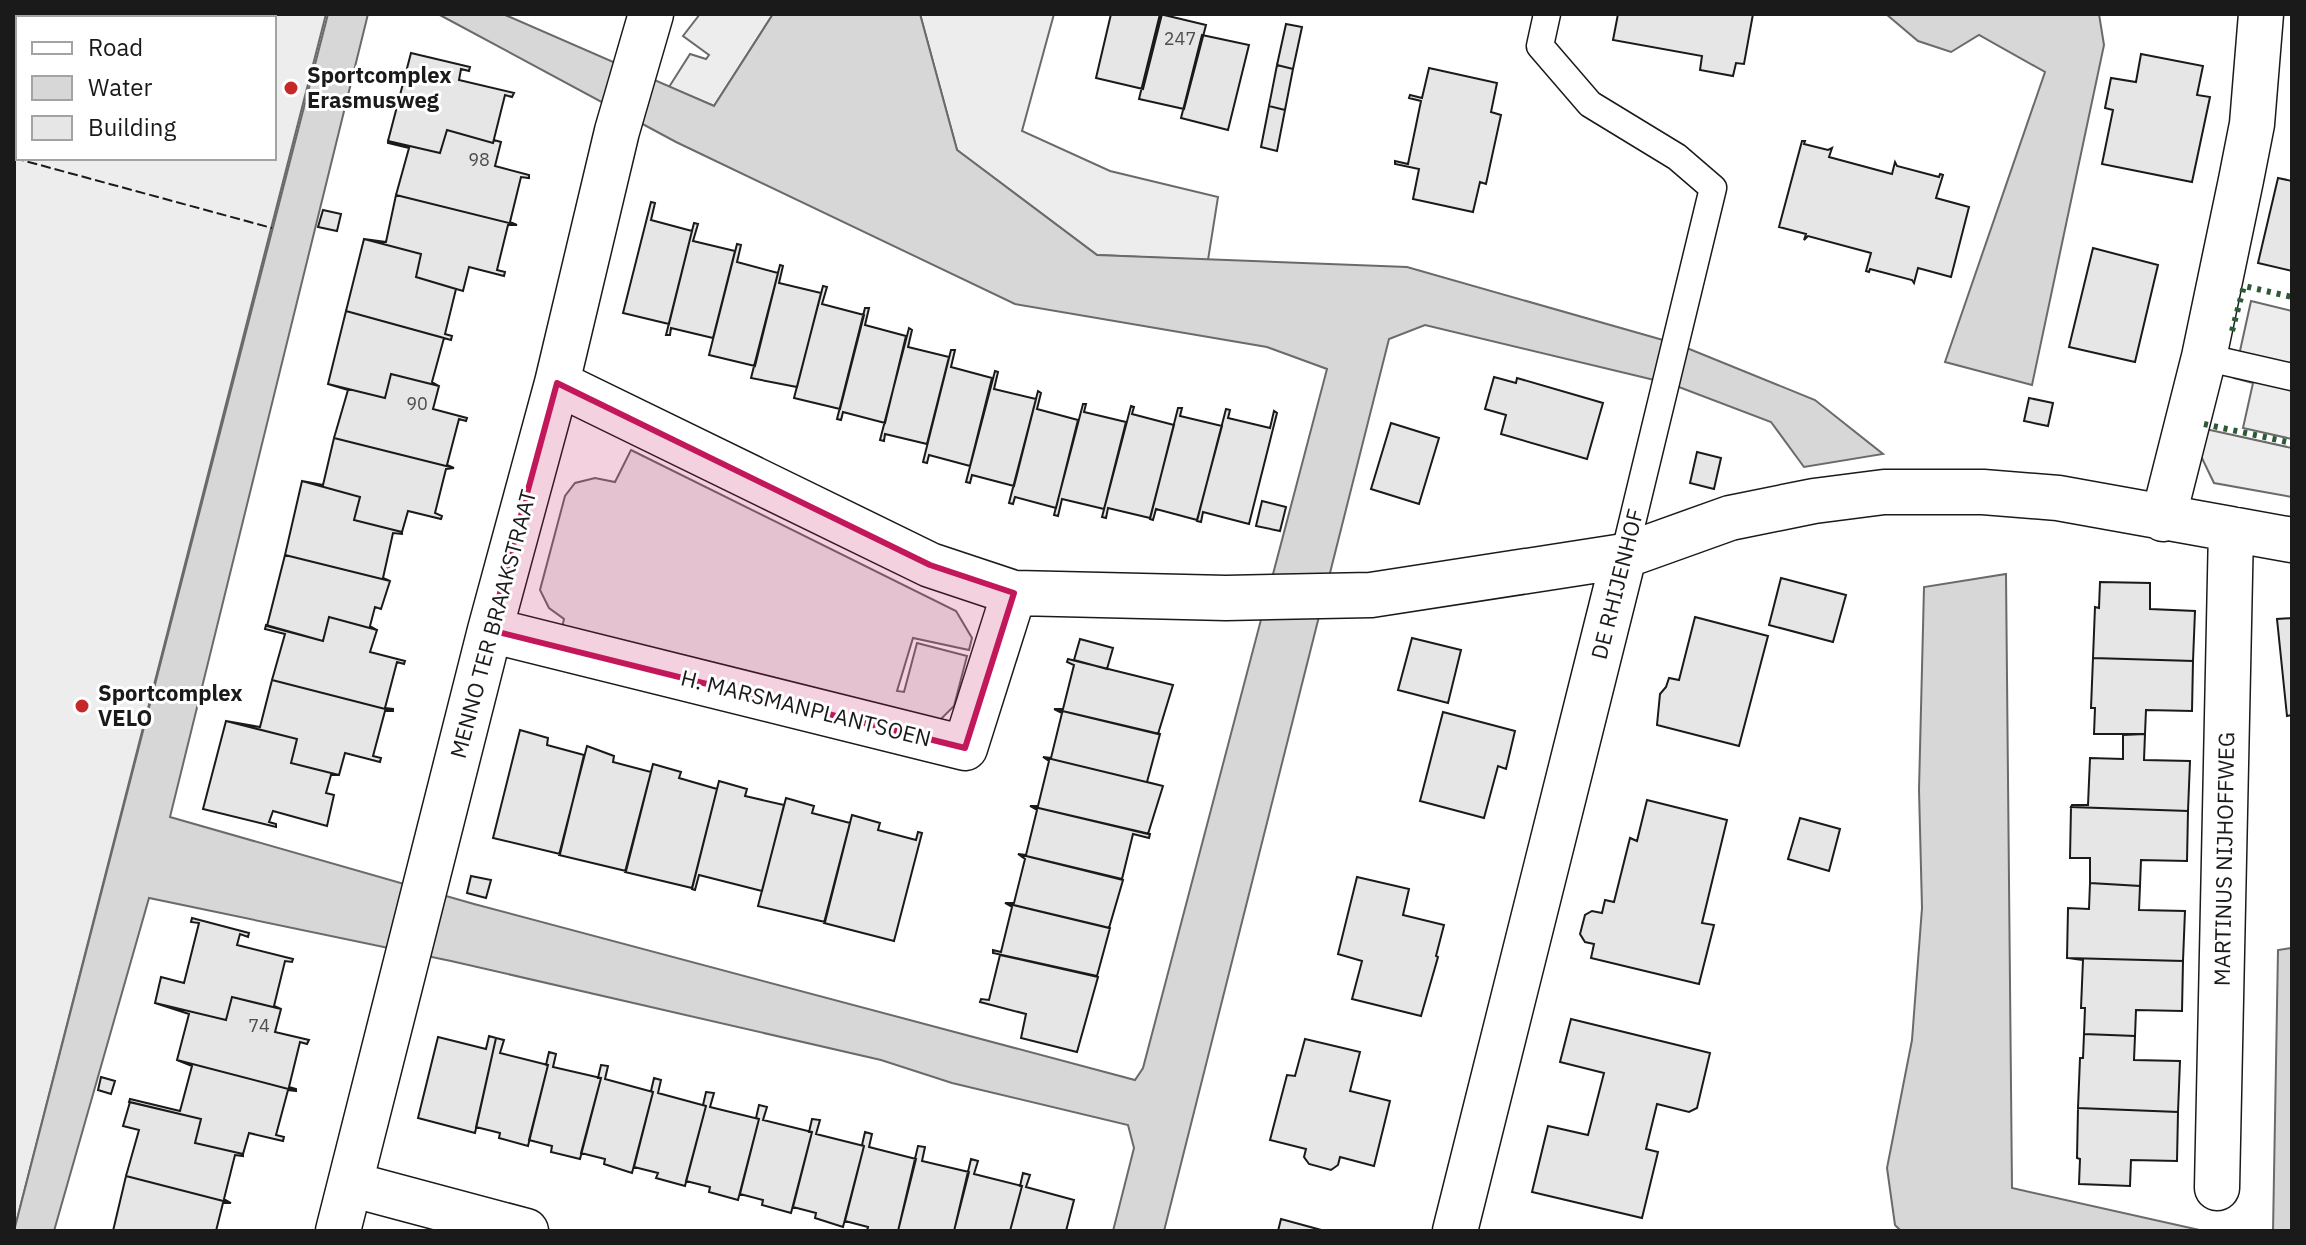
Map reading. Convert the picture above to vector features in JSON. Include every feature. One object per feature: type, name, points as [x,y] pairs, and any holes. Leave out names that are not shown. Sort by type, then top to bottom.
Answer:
[{"type":"street","points":[[2163,519],[2204,357],[2252,124],[2261,14]]},
{"type":"street","name":"MENNO TER BRAAKSTRAAT","points":[[338,1231],[490,630],[557,383],[617,131],[650,22]]},
{"type":"street","points":[[557,383],[930,565],[1014,593],[1226,598],[1371,595],[1624,556],[1730,518],[1814,501],[1884,492],[1983,492],[2058,498],[2292,540]]},
{"type":"street","name":"MARTINUS NIJHOFFWEG","points":[[2217,1188],[2231,529]]},
{"type":"street","name":"DE RHIJENHOF","points":[[1455,1231],[1624,556]]},
{"type":"street","name":"H. MARSMANPLANTSOEN","points":[[490,630],[965,748],[1014,593]]},
{"type":"street","points":[[350,1184],[526,1231]]},
{"type":"lane","name":"DE RHIJENHOF","points":[[1547,14],[1540,46],[1590,104],[1677,157],[1713,188],[1624,556]]},
{"type":"lane","points":[[2204,357],[2292,377]]},
{"type":"highlighted area","points":[[557,383],[930,565],[1014,593],[965,748],[490,630]]},
{"type":"shaded area","name":"Sportcomplex VELO","points":[[14,14],[326,14],[14,1231]]},
{"type":"shaded area","points":[[700,14],[773,14],[714,106],[669,87],[690,54],[706,59],[709,55],[683,36]]},
{"type":"shaded area","points":[[920,14],[1054,14],[1022,131],[1110,171],[1218,197],[1208,260],[1097,255],[957,150]]},
{"type":"shaded area","points":[[2251,301],[2292,311],[2292,439],[2243,428],[2253,383],[2234,378]]},
{"type":"shaded area","points":[[2201,428],[2292,448],[2292,497],[2214,483],[2199,452]]},
{"type":"shaded area","points":[[631,450],[956,611],[972,638],[969,650],[913,638],[897,691],[904,692],[917,643],[967,656],[954,706],[941,719],[927,726],[561,632],[564,619],[549,608],[540,590],[565,496],[575,483],[595,478],[615,482]]},
{"type":"water","points":[[328,14],[368,14],[170,817],[474,904],[1135,1080],[1143,1068],[1327,369],[1267,347],[1015,304],[676,142],[438,14],[503,14],[714,106],[773,14],[920,14],[957,150],[1097,255],[1407,267],[1677,344],[1815,400],[1883,454],[1804,467],[1771,422],[1671,384],[1425,325],[1389,339],[1164,1231],[1113,1231],[1134,1148],[1128,1125],[952,1083],[881,1060],[451,961],[149,898],[54,1231],[14,1231]]},
{"type":"water","points":[[1886,14],[2099,14],[2104,45],[2032,385],[1945,362],[2045,72],[1979,35],[1951,52],[1918,41]]},
{"type":"water","points":[[2006,574],[2012,1188],[2204,1231],[1901,1231],[1895,1225],[1887,1168],[1912,1040],[1922,908],[1919,790],[1924,587]]},
{"type":"water","points":[[2292,948],[2292,1231],[2273,1231],[2278,950]]},
{"type":"building","points":[[1111,14],[1162,14],[1143,89],[1096,78]]},
{"type":"building","points":[[1160,14],[1206,25],[1184,109],[1139,99]]},
{"type":"building","points":[[1618,14],[1753,14],[1744,64],[1736,63],[1733,76],[1700,70],[1702,56],[1613,40]]},
{"type":"building","points":[[1286,24],[1302,27],[1293,69],[1277,65]]},
{"type":"building","points":[[1202,35],[1249,45],[1228,130],[1181,118]]},
{"type":"building","points":[[411,53],[470,67],[469,71],[461,69],[459,80],[514,93],[512,97],[505,95],[493,143],[447,130],[440,153],[388,141]]},
{"type":"building","points":[[2141,54],[2203,66],[2197,95],[2210,97],[2192,182],[2102,164],[2113,110],[2105,108],[2111,78],[2136,82]]},
{"type":"building","points":[[1277,65],[1293,69],[1285,110],[1269,106]]},
{"type":"building","points":[[1429,68],[1497,83],[1491,112],[1501,115],[1486,184],[1480,182],[1473,212],[1413,199],[1419,169],[1395,164],[1395,161],[1408,164],[1421,101],[1409,98],[1410,95],[1422,98]]},
{"type":"building","points":[[1269,106],[1285,110],[1277,151],[1261,147]]},
{"type":"building","points":[[447,130],[493,143],[494,140],[501,142],[495,166],[529,175],[529,178],[521,177],[510,222],[517,225],[396,195],[409,148],[388,141],[440,153]]},
{"type":"building","points":[[1802,141],[1828,150],[1832,148],[1829,157],[1892,174],[1895,162],[1897,166],[1939,177],[1943,175],[1936,198],[1969,207],[1951,277],[1918,268],[1914,283],[1870,269],[1869,272],[1866,271],[1871,253],[1808,236],[1804,240],[1806,234],[1779,227]]},
{"type":"building","points":[[2278,178],[2292,181],[2292,271],[2258,263]]},
{"type":"building","points":[[396,195],[517,225],[508,225],[497,270],[505,272],[504,276],[469,267],[463,291],[416,277],[421,254],[364,239],[386,242]]},
{"type":"building","points":[[651,202],[655,203],[651,220],[692,231],[669,324],[623,313]]},
{"type":"building","points":[[323,210],[341,214],[337,231],[318,227]]},
{"type":"building","points":[[694,223],[698,224],[693,241],[735,251],[713,338],[671,328],[670,335],[666,335]]},
{"type":"building","points":[[364,239],[421,254],[416,277],[456,289],[445,334],[452,336],[451,340],[346,311]]},
{"type":"building","points":[[737,244],[741,245],[737,262],[778,273],[755,366],[709,355]]},
{"type":"building","points":[[2093,248],[2158,265],[2135,362],[2069,347]]},
{"type":"building","points":[[780,265],[783,266],[779,283],[821,293],[797,387],[751,378]]},
{"type":"building","points":[[823,286],[827,287],[822,304],[864,315],[840,409],[794,398]]},
{"type":"building","points":[[865,308],[869,308],[865,325],[906,336],[885,423],[843,412],[841,420],[837,419]]},
{"type":"building","points":[[346,311],[444,338],[432,382],[439,386],[391,374],[385,398],[328,384]]},
{"type":"building","points":[[909,328],[912,330],[908,347],[949,357],[927,444],[885,434],[884,441],[880,440]]},
{"type":"building","points":[[951,350],[955,350],[951,367],[992,378],[970,466],[929,455],[927,463],[923,462]]},
{"type":"building","points":[[995,371],[998,372],[994,389],[1036,399],[1014,486],[972,475],[970,483],[966,482]]},
{"type":"building","points":[[391,374],[439,386],[433,409],[467,418],[466,421],[459,419],[447,465],[454,468],[334,438],[348,390],[328,384],[385,398]]},
{"type":"building","points":[[1494,377],[1516,383],[1517,378],[1603,403],[1587,459],[1501,434],[1506,415],[1485,409]]},
{"type":"building","points":[[1038,391],[1041,393],[1037,409],[1078,420],[1056,508],[1015,497],[1013,504],[1009,503]]},
{"type":"building","points":[[2029,398],[2053,403],[2048,426],[2024,421]]},
{"type":"building","points":[[1083,404],[1086,404],[1084,412],[1126,422],[1104,509],[1062,499],[1058,516],[1054,515]]},
{"type":"building","points":[[1131,406],[1134,407],[1132,414],[1174,425],[1150,518],[1108,508],[1106,518],[1102,517]]},
{"type":"building","points":[[1178,408],[1182,408],[1180,416],[1222,426],[1197,520],[1156,509],[1153,520],[1150,519]]},
{"type":"building","points":[[1226,409],[1230,410],[1228,418],[1270,428],[1274,411],[1277,413],[1249,524],[1203,512],[1201,522],[1197,521]]},
{"type":"building","points":[[1391,423],[1439,438],[1419,504],[1371,489]]},
{"type":"building","points":[[334,438],[454,468],[446,469],[435,513],[442,516],[441,519],[408,511],[402,532],[354,520],[360,497],[302,481],[323,485]]},
{"type":"building","points":[[1697,452],[1721,458],[1714,489],[1690,483]]},
{"type":"building","points":[[302,481],[360,497],[354,520],[402,532],[393,533],[383,578],[390,581],[285,555]]},
{"type":"building","points":[[1262,501],[1286,507],[1280,531],[1256,526]]},
{"type":"building","points":[[285,555],[390,581],[381,609],[375,607],[370,626],[377,630],[329,617],[323,641],[267,626]]},
{"type":"building","points":[[1781,578],[1846,595],[1833,642],[1769,625]]},
{"type":"building","points":[[2100,582],[2150,583],[2150,609],[2195,611],[2193,661],[2093,658],[2095,607],[2099,608]]},
{"type":"building","points":[[329,617],[377,630],[370,652],[405,661],[404,664],[397,662],[385,708],[393,711],[272,680],[285,634],[265,629],[266,625],[323,641]]},
{"type":"building","points":[[1695,617],[1768,636],[1739,746],[1657,725],[1660,694],[1669,678],[1679,680]]},
{"type":"building","points":[[2292,618],[2292,715],[2287,716],[2277,619]]},
{"type":"building","points":[[1412,638],[1461,650],[1448,703],[1398,690]]},
{"type":"building","points":[[1080,639],[1113,648],[1107,669],[1074,660]]},
{"type":"building","points":[[2093,658],[2193,661],[2192,711],[2146,710],[2145,734],[2094,734],[2095,708],[2091,708]]},
{"type":"building","points":[[1068,659],[1173,685],[1158,734],[1054,709],[1063,709],[1074,665],[1067,662]]},
{"type":"building","points":[[272,680],[393,711],[385,711],[373,756],[381,758],[380,762],[345,753],[339,775],[291,763],[297,739],[226,721],[260,727]]},
{"type":"building","points":[[1054,709],[1160,734],[1147,782],[1163,786],[1043,757],[1051,758],[1062,713]]},
{"type":"building","points":[[1443,712],[1515,731],[1506,769],[1498,766],[1484,818],[1420,801]]},
{"type":"building","points":[[226,721],[297,739],[291,763],[339,775],[331,775],[326,793],[334,795],[327,826],[273,811],[269,822],[276,824],[276,827],[203,809]]},
{"type":"building","points":[[520,730],[548,738],[547,745],[584,755],[560,854],[493,838]]},
{"type":"building","points":[[2145,734],[2144,760],[2190,761],[2188,811],[2071,807],[2088,805],[2090,758],[2123,759],[2123,735]]},
{"type":"building","points":[[587,746],[614,756],[613,762],[651,772],[626,871],[559,855]]},
{"type":"building","points":[[1043,757],[1163,786],[1148,834],[1030,806],[1038,806],[1049,761]]},
{"type":"building","points":[[653,764],[681,772],[679,778],[717,789],[692,888],[625,872]]},
{"type":"building","points":[[719,781],[747,789],[745,796],[784,805],[762,891],[699,875],[695,890],[692,889]]},
{"type":"building","points":[[786,798],[814,806],[812,813],[850,823],[825,922],[758,906]]},
{"type":"building","points":[[1647,800],[1727,820],[1702,923],[1714,925],[1699,984],[1591,958],[1594,944],[1585,942],[1580,934],[1585,915],[1592,911],[1602,913],[1605,900],[1614,902],[1630,838],[1637,841]]},
{"type":"building","points":[[1030,806],[1150,834],[1149,838],[1133,834],[1122,879],[1018,854],[1026,855],[1037,810]]},
{"type":"building","points":[[2071,807],[2188,811],[2187,861],[2141,860],[2140,886],[2090,883],[2090,858],[2070,858]]},
{"type":"building","points":[[852,815],[880,823],[878,830],[916,840],[918,832],[922,833],[894,941],[824,923]]},
{"type":"building","points":[[1800,818],[1840,829],[1829,871],[1788,859]]},
{"type":"building","points":[[1018,854],[1123,880],[1109,928],[1005,903],[1014,903],[1025,859]]},
{"type":"building","points":[[471,876],[491,880],[486,898],[467,893]]},
{"type":"building","points":[[1357,877],[1409,889],[1403,915],[1444,925],[1421,1016],[1352,999],[1362,961],[1338,954]]},
{"type":"building","points":[[2090,883],[2140,886],[2139,910],[2185,911],[2183,961],[2067,958],[2068,908],[2089,909]]},
{"type":"building","points":[[1005,903],[1110,928],[1097,976],[993,953],[993,950],[1001,952],[1012,907]]},
{"type":"building","points":[[192,918],[249,933],[248,937],[240,934],[237,945],[293,959],[292,962],[285,961],[274,1006],[281,1009],[232,997],[226,1020],[155,1003],[161,977],[184,983],[199,923],[191,922]]},
{"type":"building","points":[[1000,955],[1098,977],[1077,1052],[1021,1038],[1026,1014],[980,1002],[981,999],[989,1000]]},
{"type":"building","points":[[2067,958],[2183,961],[2182,1011],[2136,1010],[2135,1036],[2084,1034],[2085,1008],[2081,1008],[2083,960]]},
{"type":"building","points":[[232,997],[281,1009],[275,1032],[309,1040],[307,1044],[300,1042],[289,1087],[296,1091],[177,1060],[189,1014],[155,1003],[226,1020]]},
{"type":"building","points":[[1571,1019],[1710,1053],[1697,1108],[1689,1112],[1657,1104],[1646,1149],[1658,1152],[1642,1218],[1532,1192],[1548,1126],[1588,1135],[1604,1073],[1560,1062]]},
{"type":"building","points":[[2084,1034],[2135,1036],[2134,1060],[2180,1061],[2178,1112],[2078,1108]]},
{"type":"building","points":[[489,1036],[496,1038],[475,1133],[418,1118],[438,1037],[486,1049]]},
{"type":"building","points":[[496,1038],[504,1040],[500,1053],[548,1065],[528,1146],[499,1138],[500,1133],[476,1127]]},
{"type":"building","points":[[1305,1039],[1360,1052],[1350,1091],[1390,1101],[1374,1166],[1340,1157],[1338,1165],[1331,1170],[1309,1164],[1304,1157],[1306,1149],[1270,1140],[1287,1075],[1295,1076]]},
{"type":"building","points":[[549,1052],[556,1054],[553,1067],[601,1078],[580,1159],[551,1152],[552,1146],[529,1140]]},
{"type":"building","points":[[177,1060],[296,1091],[288,1090],[276,1135],[284,1137],[283,1141],[249,1133],[243,1154],[195,1143],[201,1119],[129,1102],[130,1099],[180,1111],[192,1066]]},
{"type":"building","points":[[601,1065],[608,1066],[605,1079],[653,1092],[632,1173],[604,1164],[605,1159],[581,1153],[601,1078],[598,1078]]},
{"type":"building","points":[[101,1077],[115,1081],[111,1094],[98,1090]]},
{"type":"building","points":[[654,1078],[661,1080],[658,1093],[706,1106],[685,1186],[656,1178],[658,1173],[634,1167]]},
{"type":"building","points":[[706,1092],[714,1093],[710,1107],[759,1119],[738,1200],[709,1192],[710,1187],[686,1181],[706,1106],[703,1105]]},
{"type":"building","points":[[130,1102],[201,1119],[195,1143],[243,1154],[235,1155],[224,1199],[231,1203],[126,1176],[139,1130],[123,1126]]},
{"type":"building","points":[[759,1105],[767,1107],[763,1120],[812,1132],[791,1213],[762,1205],[763,1200],[740,1194],[759,1119],[756,1118]]},
{"type":"building","points":[[2078,1108],[2178,1112],[2177,1161],[2131,1160],[2130,1186],[2079,1184]]},
{"type":"building","points":[[812,1119],[820,1120],[816,1134],[864,1146],[843,1227],[815,1218],[816,1213],[793,1207],[812,1132],[809,1132]]},
{"type":"building","points":[[865,1132],[872,1134],[869,1147],[916,1159],[898,1231],[867,1231],[868,1227],[845,1221]]},
{"type":"building","points":[[918,1146],[925,1147],[922,1161],[969,1172],[954,1231],[898,1231]]},
{"type":"building","points":[[971,1159],[978,1161],[974,1174],[1022,1186],[1010,1231],[954,1231]]},
{"type":"building","points":[[1023,1173],[1030,1175],[1026,1187],[1074,1200],[1066,1231],[1010,1231]]},
{"type":"building","points":[[126,1176],[231,1203],[223,1203],[216,1231],[113,1231]]},
{"type":"building","points":[[1281,1219],[1325,1231],[1278,1231]]},
{"type":"hedge","points":[[2232,331],[2244,286],[2292,297]]},
{"type":"hedge","points":[[2204,424],[2292,443]]},
{"type":"fence","points":[[21,160],[272,228]]},
{"type":"place","name":"Sportcomplex Erasmusweg","points":[[291,88]]},
{"type":"place","name":"Sportcomplex VELO","points":[[82,706]]}]
